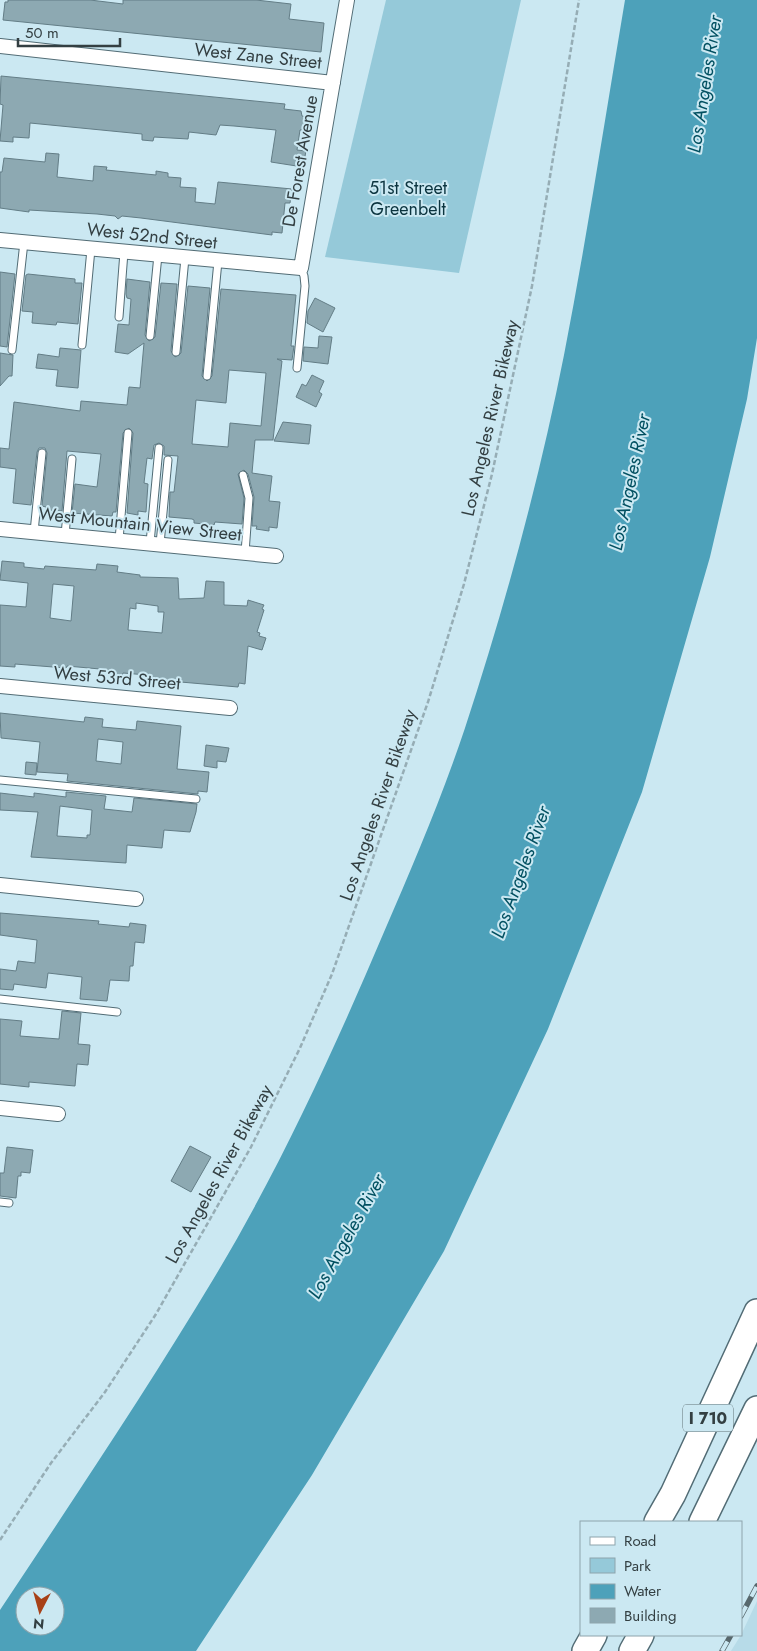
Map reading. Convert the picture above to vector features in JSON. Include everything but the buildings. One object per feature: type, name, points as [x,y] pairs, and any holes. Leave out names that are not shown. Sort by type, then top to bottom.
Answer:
[{"type":"highway","name":"I 710","points":[[658,1521],[673,1494],[757,1312]]},
{"type":"highway","name":"I 710","points":[[702,1521],[757,1409]]},
{"type":"highway","points":[[585,1651],[593,1636]]},
{"type":"highway","points":[[632,1651],[640,1636]]},
{"type":"street","name":"De Forest Avenue","points":[[300,268],[347,0]]},
{"type":"street","name":"West Zane Street","points":[[0,46],[332,83]]},
{"type":"street","name":"West 52nd Street","points":[[0,240],[300,268]]},
{"type":"street","name":"West Mountain View Street","points":[[0,529],[276,556]]},
{"type":"street","name":"West 53rd Street","points":[[0,686],[230,708]]},
{"type":"street","points":[[0,884],[136,899]]},
{"type":"street","points":[[0,1108],[58,1114]]},
{"type":"lane","points":[[12,350],[24,242]]},
{"type":"lane","points":[[82,346],[91,248]]},
{"type":"lane","points":[[119,317],[124,252]]},
{"type":"lane","points":[[150,336],[158,255]]},
{"type":"lane","points":[[176,352],[185,258]]},
{"type":"lane","points":[[207,376],[218,261]]},
{"type":"lane","points":[[297,368],[305,286],[304,276],[300,268]]},
{"type":"lane","points":[[119,540],[128,433]]},
{"type":"lane","points":[[155,544],[159,448]]},
{"type":"lane","points":[[34,532],[42,453]]},
{"type":"lane","points":[[66,535],[72,458]]},
{"type":"lane","points":[[155,544],[168,460]]},
{"type":"lane","points":[[243,475],[249,498],[245,553]]},
{"type":"lane","points":[[0,780],[196,799]]},
{"type":"lane","points":[[0,999],[117,1012]]},
{"type":"lane","points":[[0,1202],[9,1203]]},
{"type":"path","name":"Los Angeles River Bikeway","points":[[0,1540],[51,1464],[105,1392],[156,1314],[251,1147],[300,1048],[332,974],[428,702],[474,547],[511,392],[532,286],[579,0]]},
{"type":"shaded area","points":[[757,1601],[757,1651],[731,1651],[742,1636]]},
{"type":"green space","name":"51st Street Greenbelt","points":[[386,0],[521,0],[459,273],[325,257]]},
{"type":"water","name":"Los Angeles River","points":[[625,0],[757,0],[757,338],[747,399],[710,557],[642,792],[548,1029],[444,1251],[312,1475],[196,1651],[0,1651],[0,1610],[15,1587],[15,1636],[65,1636],[65,1586],[16,1586],[162,1362],[238,1236],[305,1108],[346,1020],[406,882],[465,728],[494,636],[520,543],[544,449],[564,355]]},
{"type":"railway","points":[[742,1614],[757,1586]]},
{"type":"railway","points":[[722,1651],[730,1636]]}]
